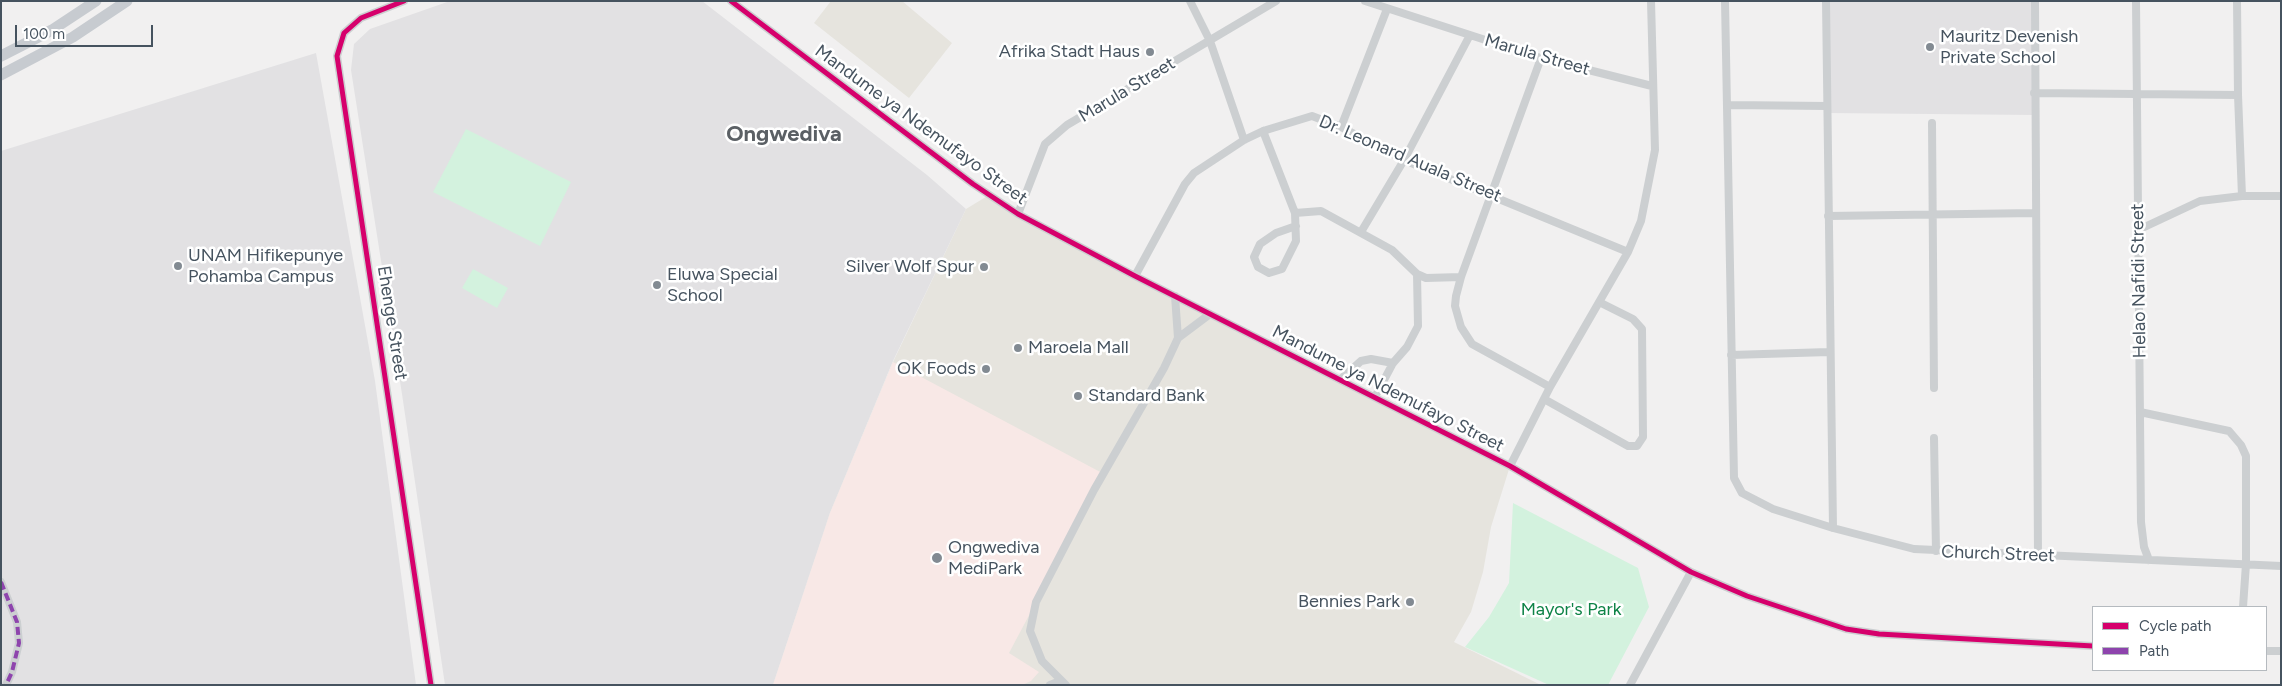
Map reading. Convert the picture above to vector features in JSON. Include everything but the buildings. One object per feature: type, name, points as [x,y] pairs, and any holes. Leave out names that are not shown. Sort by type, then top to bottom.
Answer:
[{"type":"main road","points":[[1,56],[52,30],[96,1]]},
{"type":"main road","points":[[1,75],[73,37],[127,1]]},
{"type":"street","name":"Ehenge Street","points":[[404,1],[361,18],[344,33],[337,56],[431,685]]},
{"type":"street","name":"Mandume ya Ndemufayo Street","points":[[731,1],[973,184],[1018,214],[1135,276],[1510,466],[1692,572],[1747,596],[1846,629],[1879,634],[2092,646]]},
{"type":"street","points":[[1190,1],[1210,41],[1244,140]]},
{"type":"street","name":"Marula Street","points":[[1018,214],[1045,144],[1066,125],[1276,1]]},
{"type":"street","name":"Marula Street","points":[[1365,1],[1541,58],[1652,86]]},
{"type":"street","points":[[1510,466],[1550,387],[1628,252],[1641,221],[1655,150],[1651,1]]},
{"type":"street","points":[[1725,1],[1731,355],[1829,352]]},
{"type":"street","points":[[1826,1],[1829,352],[1833,528]]},
{"type":"street","points":[[2035,1],[2038,555]]},
{"type":"street","name":"Helao Nafidi Street","points":[[2136,1],[2142,529],[2144,547],[2149,560]]},
{"type":"street","points":[[2237,1],[2242,196]]},
{"type":"street","points":[[1341,127],[1387,9]]},
{"type":"street","points":[[1361,232],[1404,160],[1470,35]]},
{"type":"street","points":[[1541,58],[1461,276],[1456,296],[1456,306],[1461,327],[1472,344],[1550,387]]},
{"type":"street","points":[[2034,93],[2238,95]]},
{"type":"street","points":[[1728,105],[1827,106]]},
{"type":"street","name":"Dr. Leonard Auala Street","points":[[1135,276],[1184,184],[1194,174],[1244,140],[1263,131],[1312,116],[1341,127],[1404,160],[1628,252]]},
{"type":"street","points":[[1932,124],[1934,388]]},
{"type":"street","points":[[1263,131],[1295,213],[1296,226],[1296,241],[1282,269],[1269,273],[1258,267],[1254,257],[1260,244],[1276,234],[1296,226]]},
{"type":"street","points":[[2138,230],[2200,201],[2242,196],[2281,196]]},
{"type":"street","points":[[1295,213],[1321,211],[1392,250],[1417,274],[1426,278],[1461,276]]},
{"type":"street","points":[[1828,216],[2035,213]]},
{"type":"street","points":[[1376,397],[1394,363],[1407,347],[1418,326],[1417,274]]},
{"type":"street","points":[[1175,296],[1178,338]]},
{"type":"street","points":[[1544,399],[1628,446],[1637,446],[1643,437],[1642,329],[1633,319],[1599,302]]},
{"type":"street","points":[[1063,683],[1042,661],[1030,631],[1036,602],[1094,490],[1164,368],[1178,338],[1210,314]]},
{"type":"street","name":"Church Street","points":[[1731,355],[1734,478],[1742,493],[1755,502],[1833,528],[1914,549],[2281,566]]},
{"type":"street","points":[[1341,379],[1361,362],[1371,359],[1394,363]]},
{"type":"street","points":[[2140,412],[2229,431],[2241,445],[2246,456],[2246,564],[2243,606]]},
{"type":"street","points":[[1934,438],[1936,551]]},
{"type":"street","points":[[1630,685],[1692,572]]},
{"type":"street","points":[[1,582],[16,622],[19,642],[12,672],[6,685]]},
{"type":"street","points":[[2267,651],[2281,652]]},
{"type":"street","points":[[1050,685],[1063,683]]},
{"type":"shaded area","name":"Eluwa Special School","points":[[450,1],[702,1],[927,175],[966,209],[893,361],[830,513],[773,685],[445,685],[351,70],[354,44],[370,29]]},
{"type":"shaded area","points":[[831,1],[902,1],[952,43],[909,98],[814,23]]},
{"type":"shaded area","name":"Mauritz Devenish Private School","points":[[1826,1],[2035,1],[2034,115],[1827,113]]},
{"type":"shaded area","name":"UNAM Hifikepunye Pohamba Campus","points":[[316,53],[375,381],[416,685],[1,685],[1,151]]},
{"type":"shaded area","points":[[989,195],[1018,214],[1510,466],[1491,527],[1483,572],[1471,612],[1454,642],[1541,685],[773,685],[830,513],[893,362],[966,209]]},
{"type":"shaded area","name":"Ongwediva MediPark","points":[[893,362],[1104,474],[1009,653],[1039,672],[1031,681],[1022,685],[773,685],[830,513]]},
{"type":"green space","points":[[466,129],[571,182],[540,246],[433,192]]},
{"type":"green space","points":[[473,269],[508,288],[497,308],[462,288]]},
{"type":"green space","name":"Mayor's Park","points":[[1513,503],[1638,568],[1649,607],[1608,685],[1549,685],[1465,647],[1489,617],[1509,583]]},
{"type":"marked path","points":[[1,582],[17,622],[19,643],[12,672],[6,685]]},
{"type":"cycle path","points":[[404,1],[361,18],[344,33],[337,56],[431,685]]},
{"type":"cycle path","points":[[731,1],[973,184],[1018,214],[1135,276],[1510,466],[1691,572],[1747,596],[1846,629],[1879,634],[2092,646]]},
{"type":"place","name":"Mauritz Devenish Private School","points":[[1930,47]]},
{"type":"place","name":"Afrika Stadt Haus","points":[[1150,52]]},
{"type":"place","name":"UNAM Hifikepunye Pohamba Campus","points":[[178,266]]},
{"type":"place","name":"Silver Wolf Spur","points":[[984,267]]},
{"type":"place","name":"Eluwa Special School","points":[[657,285]]},
{"type":"place","name":"Maroela Mall","points":[[1018,348]]},
{"type":"place","name":"OK Foods","points":[[986,369]]},
{"type":"place","name":"Standard Bank","points":[[1078,396]]},
{"type":"place","name":"Ongwediva MediPark","points":[[937,558]]},
{"type":"place","name":"Bennies Park","points":[[1410,602]]},
{"type":"district","name":"Ongwediva","points":[[784,135]]}]
